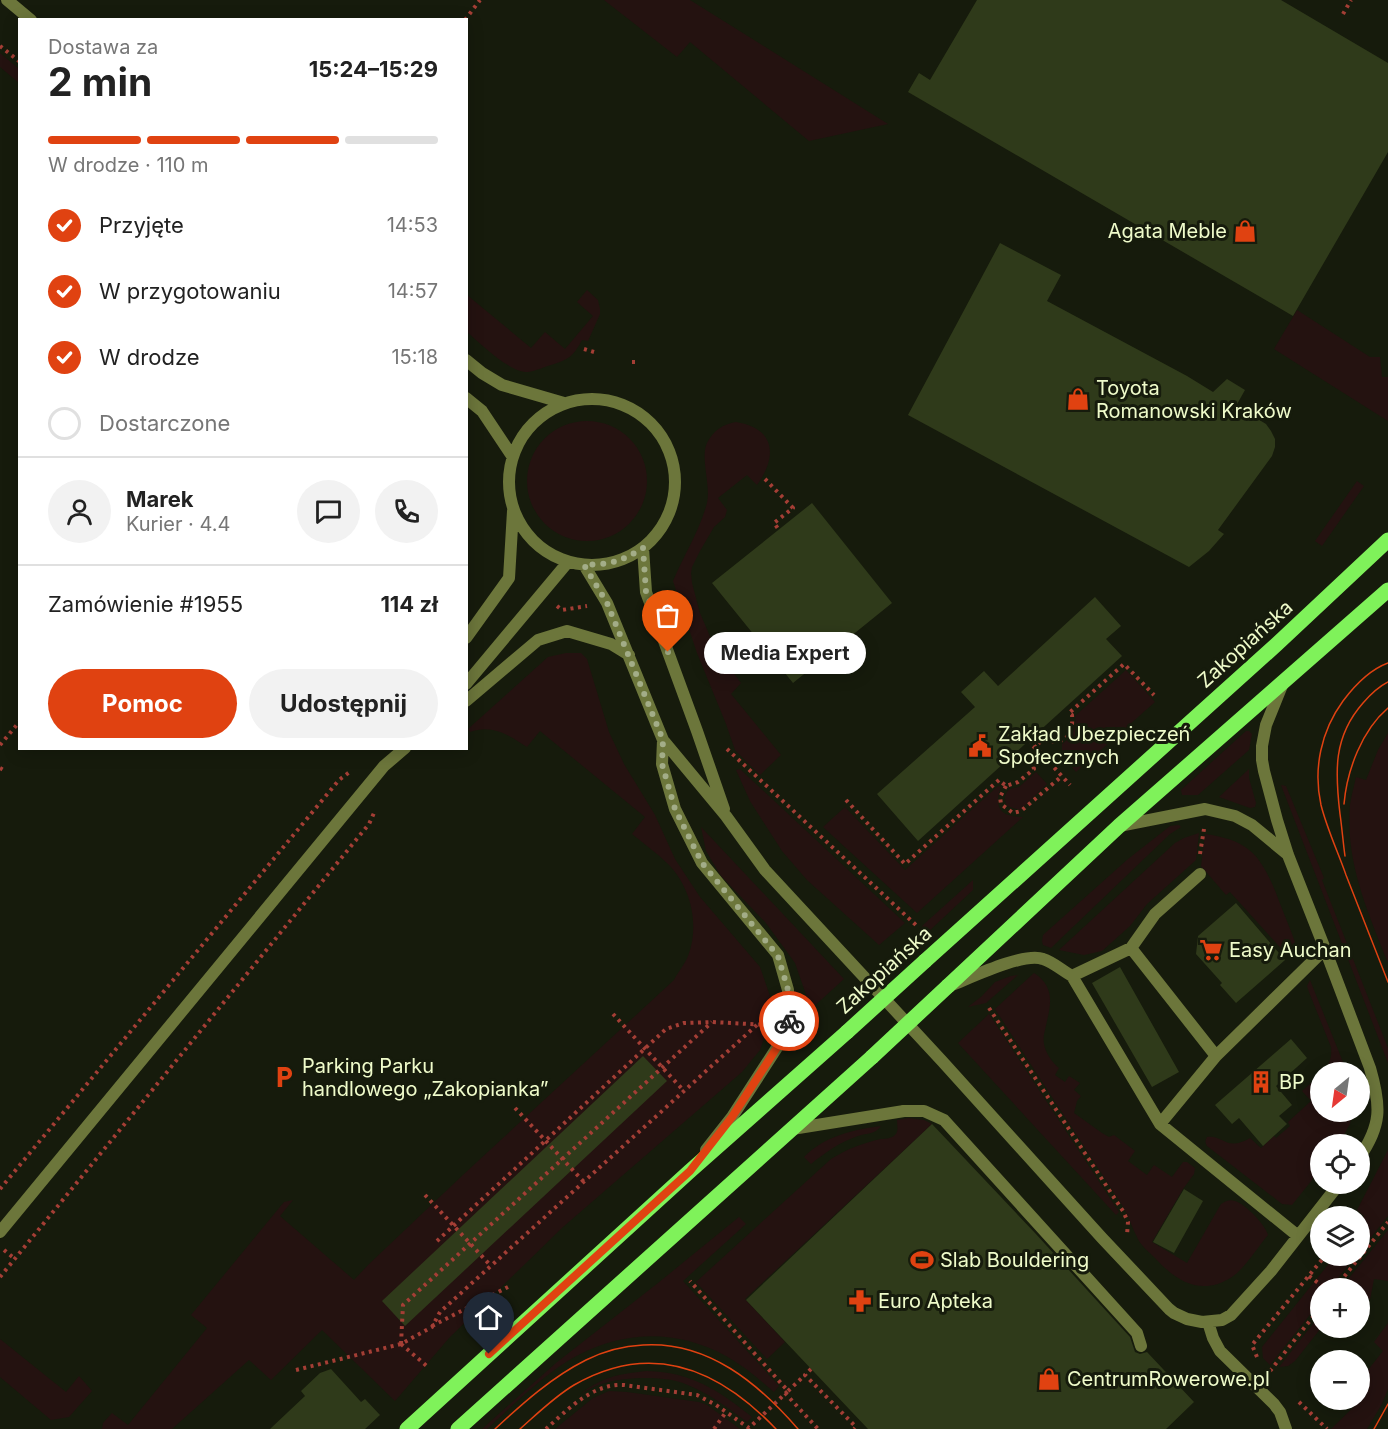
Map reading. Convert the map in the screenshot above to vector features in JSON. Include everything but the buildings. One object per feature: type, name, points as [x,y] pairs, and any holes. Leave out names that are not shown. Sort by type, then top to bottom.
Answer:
[{"type":"main road","name":"Zakopiańska","points":[[407,1429],[690,1171],[1277,644],[1388,540]]},
{"type":"main road","points":[[458,1429],[872,1058],[1119,826],[1388,590]]},
{"type":"lane","points":[[7,0],[28,18]]},
{"type":"lane","points":[[468,362],[502,385],[564,403]]},
{"type":"lane","points":[[468,635],[509,579],[513,510],[508,483],[512,456],[520,439],[546,412],[564,403],[581,399],[598,399],[617,403],[635,411],[651,424],[663,439],[675,472],[672,506],[655,536],[643,548],[625,559],[605,564],[584,565],[568,562],[550,554],[534,543],[522,528],[513,510]]},
{"type":"lane","points":[[468,400],[482,411],[512,456]]},
{"type":"lane","points":[[643,548],[646,592],[726,816]]},
{"type":"lane","points":[[468,682],[568,562]]},
{"type":"lane","points":[[584,565],[607,603],[663,740],[726,816],[765,870],[1151,1291],[1174,1313],[1187,1320],[1208,1322],[1222,1320],[1231,1315],[1331,1194]]},
{"type":"lane","points":[[468,698],[538,640],[567,631],[611,644],[629,655]]},
{"type":"lane","points":[[1283,681],[1266,725],[1262,760],[1276,820],[1288,855],[1376,1088],[1378,1101],[1376,1124],[1370,1138]]},
{"type":"lane","points":[[663,740],[662,764],[675,809],[702,863],[778,956],[788,990],[789,1029],[732,1117],[690,1171]]},
{"type":"lane","points":[[384,766],[392,750]]},
{"type":"lane","points":[[0,1232],[384,766],[403,750]]},
{"type":"lane","points":[[1119,826],[1205,809],[1235,816],[1252,825],[1288,855]]},
{"type":"lane","points":[[1072,976],[1131,948],[1155,914],[1200,874]]},
{"type":"lane","points":[[1131,948],[1216,1056]]},
{"type":"lane","points":[[1160,1124],[1216,1056],[1325,949]]},
{"type":"lane","points":[[948,986],[1002,965],[1033,957],[1044,959],[1072,976],[1160,1124],[1298,1236]]},
{"type":"lane","points":[[792,1129],[904,1111],[924,1111],[944,1120],[1137,1333],[1141,1346]]},
{"type":"lane","points":[[1208,1322],[1220,1351],[1274,1404],[1280,1412],[1286,1429]]},
{"type":"path","points":[[466,18],[480,0]]},
{"type":"path","points":[[1343,14],[1351,0]]},
{"type":"path","points":[[0,46],[18,61]]},
{"type":"path","points":[[584,349],[594,352]]},
{"type":"path","points":[[765,479],[793,508],[774,523],[779,530]]},
{"type":"path","points":[[562,609],[594,605]]},
{"type":"path","points":[[1062,776],[1021,811],[1013,813],[1001,804],[1000,796],[1006,786],[1018,782],[1034,769],[1030,752],[1042,740],[1052,743],[1066,739],[1073,728],[1072,715],[1069,713],[1124,664],[1154,695]]},
{"type":"path","points":[[0,745],[18,723]]},
{"type":"path","points":[[1029,741],[1070,785]]},
{"type":"path","points":[[727,749],[917,926]]},
{"type":"path","points":[[0,768],[5,771]]},
{"type":"path","points":[[0,1189],[339,780],[354,769]]},
{"type":"path","points":[[846,800],[905,864],[999,780],[1006,786]]},
{"type":"path","points":[[0,1277],[369,824],[375,809]]},
{"type":"path","points":[[1200,874],[1198,863],[1204,826]]},
{"type":"path","points":[[989,1008],[1122,1211],[1128,1222],[1127,1236]]},
{"type":"path","points":[[613,1014],[684,1091]]},
{"type":"path","points":[[401,1344],[403,1305],[712,1022]]},
{"type":"path","points":[[436,1240],[666,1029],[684,1023],[775,1025]]},
{"type":"path","points":[[432,1327],[440,1312],[758,1024]]},
{"type":"path","points":[[515,1108],[584,1182]]},
{"type":"path","points":[[424,1195],[491,1266]]},
{"type":"path","points":[[1343,1278],[1388,1222]]},
{"type":"path","points":[[4,1250],[15,1259]]},
{"type":"path","points":[[1259,1361],[1252,1345],[1317,1266]]},
{"type":"path","points":[[690,1281],[818,1429]]},
{"type":"path","points":[[296,1370],[401,1344],[508,1287]]},
{"type":"path","points":[[1264,1367],[1270,1372],[1310,1321]]},
{"type":"path","points":[[401,1344],[428,1367]]},
{"type":"path","points":[[546,1429],[591,1393],[612,1385],[690,1393],[702,1397],[749,1428],[812,1369]]},
{"type":"path","points":[[806,1375],[856,1427],[854,1429]]},
{"type":"path","points":[[1292,1394],[1327,1429]]},
{"type":"path","points":[[714,1429],[726,1412]]},
{"type":"path","points":[[754,1424],[758,1428]]},
{"type":"shaded area","points":[[604,0],[690,0],[888,124],[809,141],[690,42],[677,57]]},
{"type":"shaded area","points":[[0,53],[18,68],[18,82],[0,67]]},
{"type":"shaded area","points":[[587,290],[598,300],[600,314],[588,341],[582,340],[573,354],[566,359],[528,372],[504,363],[468,333],[468,296],[531,348],[545,332],[565,349],[593,316],[577,302]]},
{"type":"shaded area","points":[[1297,310],[1370,357],[1380,357],[1382,377],[1388,377],[1388,421],[1274,349]]},
{"type":"shaded area","points":[[587,421],[610,425],[630,438],[643,458],[647,481],[643,504],[630,524],[610,537],[587,541],[564,537],[544,524],[531,504],[527,481],[531,458],[544,438],[564,425]]},
{"type":"shaded area","points":[[736,422],[759,430],[765,437],[770,454],[768,464],[757,485],[747,475],[718,498],[727,510],[725,517],[714,527],[691,573],[700,613],[715,648],[741,683],[731,694],[781,755],[760,775],[735,750],[697,653],[673,581],[696,533],[707,503],[705,449],[707,443],[719,429]]},
{"type":"shaded area","points":[[1357,481],[1364,486],[1322,546],[1315,541]]},
{"type":"shaded area","points":[[566,653],[581,653],[587,659],[609,732],[624,764],[655,815],[675,859],[700,897],[760,967],[770,996],[770,1021],[760,1050],[742,1072],[563,1227],[449,1338],[395,1401],[322,1330],[271,1380],[249,1360],[172,1429],[102,1429],[103,1423],[112,1413],[128,1425],[207,1328],[191,1315],[284,1202],[293,1200],[280,1216],[354,1280],[464,1174],[674,980],[685,962],[692,944],[693,932],[688,895],[676,873],[632,834],[645,817],[540,731],[527,747],[500,732],[486,729],[470,732],[468,729],[548,657]]},
{"type":"shaded area","points":[[1126,670],[1155,702],[1076,772],[1062,755],[1062,744],[1073,732],[1075,716]]},
{"type":"shaded area","points":[[1246,731],[1252,734],[1249,750],[1198,795],[1182,795],[1181,790]]},
{"type":"shaded area","points":[[1388,733],[1388,963],[1360,886],[1351,847],[1349,826],[1350,805],[1356,777],[1366,780],[1378,750]]},
{"type":"shaded area","points":[[740,769],[905,923],[879,945],[807,880],[782,851],[750,801],[736,770]]},
{"type":"shaded area","points":[[1249,769],[1255,807],[1250,808],[1219,797]]},
{"type":"shaded area","points":[[1036,772],[1047,784],[1020,810],[1007,806],[1005,797],[1009,789],[1019,787]]},
{"type":"shaded area","points":[[1281,785],[1286,786],[1324,878],[1322,880],[1388,1048],[1388,1063]]},
{"type":"shaded area","points":[[998,786],[1001,787],[998,801],[1001,810],[1015,817],[1023,817],[917,913],[823,827],[845,807],[905,870]]},
{"type":"shaded area","points":[[1179,825],[1181,827],[1170,834],[1051,948],[1043,945],[1043,935],[1128,859],[1170,826]]},
{"type":"shaded area","points":[[701,827],[844,979],[811,1009],[795,963],[766,923],[721,876],[706,851]]},
{"type":"shaded area","points":[[1199,833],[1196,860],[1147,904],[1130,926],[1102,951],[1084,955],[1059,950],[1175,843]]},
{"type":"shaded area","points":[[1205,834],[1232,840],[1251,851],[1258,859],[1276,893],[1295,942],[1286,954],[1230,892],[1226,895],[1201,866]]},
{"type":"shaded area","points":[[973,880],[973,890],[912,947],[923,925]]},
{"type":"shaded area","points":[[1034,973],[1046,985],[1049,992],[1050,1006],[1044,1042],[1048,1054],[1059,1068],[1055,1075],[1065,1082],[1069,1076],[1080,1083],[1074,1090],[1081,1096],[1074,1113],[1109,1137],[1114,1135],[1135,1151],[1128,1161],[1147,1175],[1154,1165],[1172,1177],[1183,1162],[1195,1168],[1194,1174],[1152,1242],[1187,1263],[1221,1204],[1230,1200],[1244,1206],[1263,1225],[1268,1235],[1232,1277],[1210,1286],[1190,1284],[1163,1266],[1140,1243],[1124,1208],[995,1009]]},
{"type":"shaded area","points":[[1018,975],[986,1003],[968,1007],[995,982]]},
{"type":"shaded area","points":[[1310,980],[1343,1062],[1329,1062],[1331,1047],[1307,986]]},
{"type":"shaded area","points":[[989,1014],[1119,1212],[1116,1215],[958,1043]]},
{"type":"shaded area","points":[[1310,1084],[1310,1100],[1302,1091]]},
{"type":"shaded area","points":[[1310,1102],[1310,1122],[1350,1122],[1344,1134],[1310,1134],[1310,1182],[1292,1205],[1282,1204],[1207,1146],[1207,1137],[1230,1143],[1242,1142],[1250,1138],[1261,1148],[1290,1126],[1288,1122]]},
{"type":"shaded area","points":[[909,1118],[924,1120],[932,1124],[745,1299],[785,1342],[767,1359],[696,1282],[831,1159],[861,1144],[892,1137],[897,1132],[897,1120]]},
{"type":"shaded area","points":[[881,1126],[874,1132],[839,1144],[811,1164],[804,1157],[830,1139]]},
{"type":"shaded area","points":[[1388,1150],[1388,1216],[1370,1238],[1370,1206],[1359,1206],[1365,1194],[1370,1194],[1370,1185]]},
{"type":"shaded area","points":[[739,1217],[746,1224],[683,1281],[779,1386],[774,1392],[739,1364],[705,1346],[663,1337],[642,1337],[600,1345],[580,1354],[541,1380],[487,1429],[482,1429],[556,1363]]},
{"type":"shaded area","points":[[1388,1230],[1388,1281],[1374,1279],[1370,1300],[1370,1278],[1349,1278],[1359,1266],[1370,1266],[1370,1252]]},
{"type":"shaded area","points":[[1327,1266],[1348,1266],[1338,1278],[1317,1278]]},
{"type":"shaded area","points":[[1310,1287],[1310,1315],[1270,1365],[1263,1358],[1262,1347]]},
{"type":"shaded area","points":[[1388,1323],[1388,1389],[1382,1404],[1367,1429],[1331,1429],[1351,1410],[1370,1410],[1370,1367],[1383,1351],[1374,1342]]},
{"type":"shaded area","points":[[1310,1328],[1310,1338],[1313,1338],[1295,1361],[1288,1366],[1279,1367]]},
{"type":"shaded area","points":[[0,1339],[66,1392],[79,1376],[92,1391],[69,1417],[51,1420],[0,1377]]},
{"type":"shaded area","points":[[647,1371],[677,1375],[703,1384],[752,1417],[747,1422],[700,1391],[683,1383],[665,1379],[644,1378],[614,1381],[598,1385],[580,1394],[611,1377]]},
{"type":"shaded area","points":[[609,1391],[699,1402],[707,1405],[740,1429],[555,1429],[593,1398]]},
{"type":"tram line","points":[[1388,663],[1363,679],[1335,713],[1324,738],[1318,778],[1326,823],[1388,982]]},
{"type":"tram line","points":[[1345,856],[1337,784],[1341,742],[1353,716],[1363,703],[1374,691],[1388,682]]},
{"type":"tram line","points":[[1344,804],[1348,778],[1357,752],[1363,739],[1388,708]]},
{"type":"tram line","points":[[495,1429],[538,1391],[573,1367],[607,1352],[628,1346],[643,1345],[689,1350],[730,1368],[766,1396],[798,1429]]},
{"type":"tram line","points":[[520,1429],[574,1385],[603,1372],[630,1364],[657,1363],[683,1368],[708,1377],[731,1390],[776,1429]]},
{"type":"tram line","points":[[1374,1429],[1388,1404]]},
{"type":"way so far","points":[[668,652],[646,592],[643,548],[625,559],[605,564],[584,565],[607,603],[663,740],[662,764],[675,809],[702,863],[778,956],[788,990],[789,1021]]},
{"type":"place","name":"Agata Meble","points":[[1245,231]]},
{"type":"place","name":"Toyota Romanowski Kraków","points":[[1078,399]]},
{"type":"place","name":"Media Expert","points":[[668,652]]},
{"type":"place","name":"Zakład Ubezpieczeń Społecznych","points":[[980,746]]},
{"type":"place","name":"Easy Auchan","points":[[1211,950]]},
{"type":"place","name":"Parking Parku handlowego „Zakopianka”","points":[[284,1077]]},
{"type":"place","name":"BP","points":[[1261,1082]]},
{"type":"place","name":"Slab Bouldering","points":[[922,1260]]},
{"type":"place","name":"Euro Apteka","points":[[860,1301]]},
{"type":"place","name":"CentrumRowerowe.pl","points":[[1049,1379]]},
{"type":"route","points":[[489,1354],[690,1171],[732,1117],[789,1029],[789,1021]]}]
